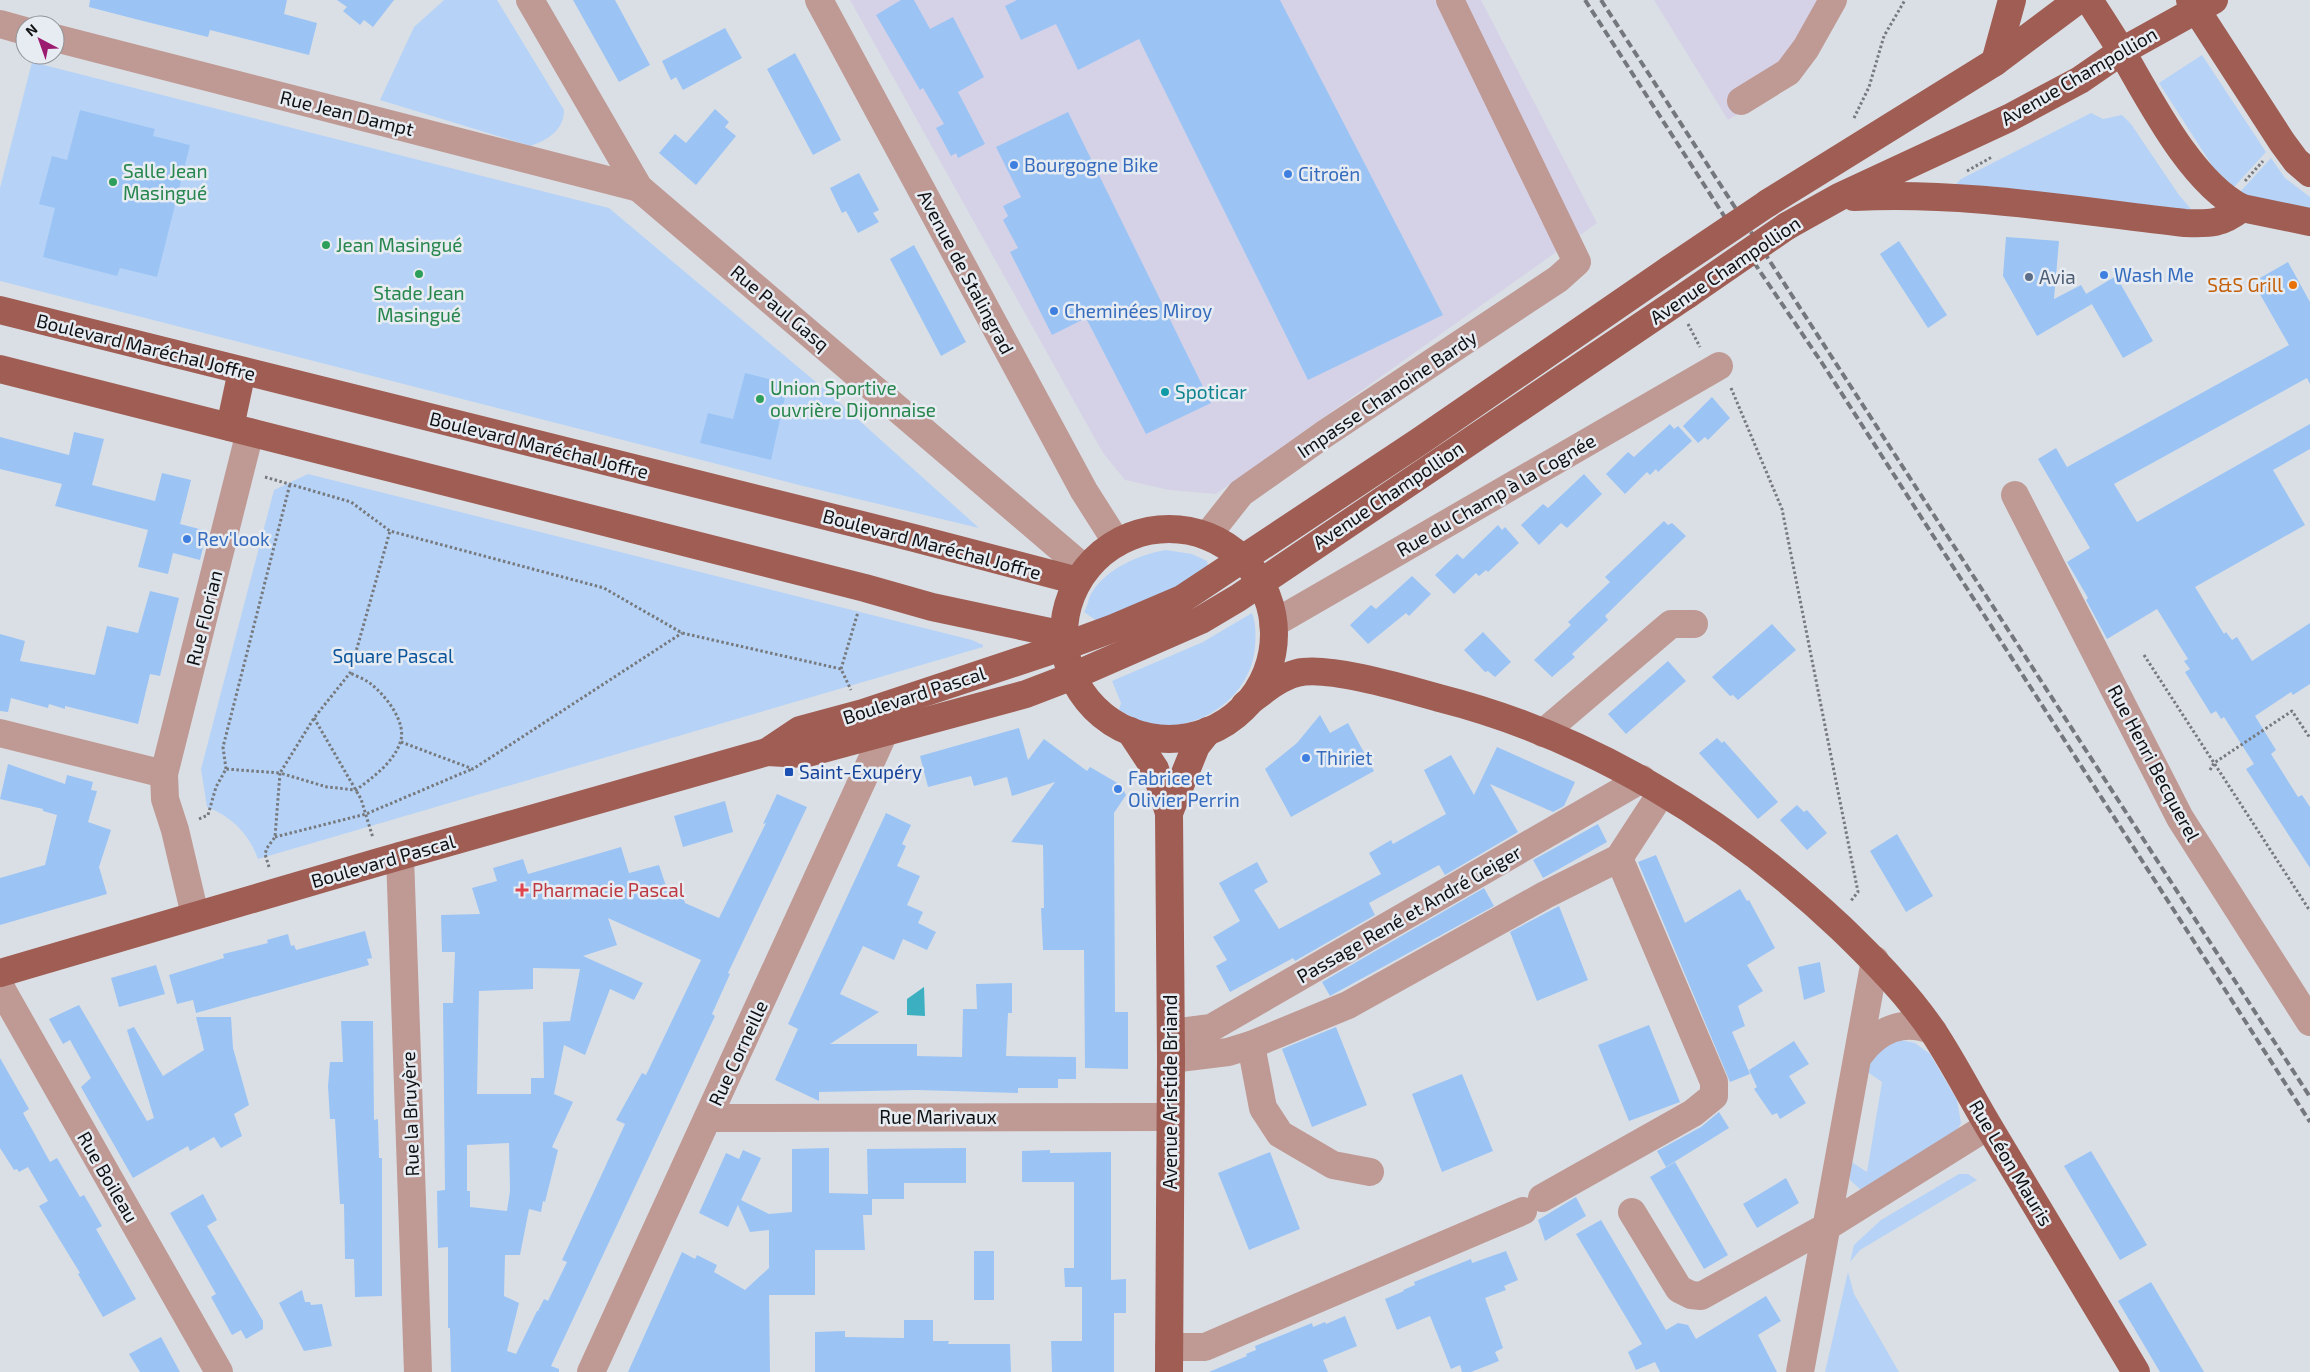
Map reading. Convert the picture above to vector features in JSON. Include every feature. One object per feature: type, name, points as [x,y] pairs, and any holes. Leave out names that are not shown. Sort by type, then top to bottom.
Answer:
[{"type":"main road","points":[[1995,62],[2012,0]]},
{"type":"main road","name":"Avenue Champollion","points":[[1064,640],[1114,628],[1182,599],[1243,560],[1768,203],[1995,62],[2078,0]]},
{"type":"main road","points":[[2089,0],[2122,51],[2161,118],[2196,167],[2235,203],[2310,222]]},
{"type":"main road","points":[[2200,3],[2282,142],[2296,162],[2310,172]]},
{"type":"main road","name":"Avenue Champollion","points":[[1072,676],[1201,620],[1688,295],[1787,226],[1839,198],[2009,118],[2080,80],[2122,51],[2200,3]]},
{"type":"main road","points":[[1839,198],[1889,194],[1949,197],[2185,224],[2221,222],[2235,203]]},
{"type":"main road","name":"Boulevard Maréchal Joffre","points":[[0,310],[914,538],[1082,576]]},
{"type":"main road","points":[[0,369],[1064,640]]},
{"type":"main road","points":[[240,430],[242,371]]},
{"type":"main road","points":[[1246,705],[1265,676],[1270,661],[1273,628],[1270,604],[1260,582],[1243,560],[1223,544],[1207,536],[1178,530],[1156,530],[1138,534],[1117,543],[1099,556],[1082,576],[1069,602],[1064,640],[1072,676],[1082,693],[1095,709],[1115,724],[1130,731],[1162,739],[1178,738],[1208,731],[1226,721],[1283,679],[1298,673],[1319,671]]},
{"type":"main road","points":[[1273,628],[1295,656],[1319,671]]},
{"type":"main road","name":"Boulevard Pascal","points":[[0,973],[390,859],[767,752],[800,730],[862,714],[1064,640]]},
{"type":"main road","name":"Rue Léon Mauris","points":[[1319,671],[1391,685],[1464,704],[1588,752],[1652,786],[1722,832],[1799,889],[1876,960],[1933,1031],[2136,1372]]},
{"type":"main road","name":"Boulevard Pascal","points":[[767,752],[804,754],[1026,694],[1072,676]]},
{"type":"main road","name":"Avenue Aristide Briand","points":[[1130,731],[1155,769],[1169,813],[1171,1046],[1169,1117],[1169,1359]]},
{"type":"main road","name":"Avenue Aristide Briand","points":[[1169,813],[1196,746],[1208,731]]},
{"type":"street","name":"Rue Paul Gasq","points":[[530,0],[639,188],[1082,576]]},
{"type":"street","name":"Avenue de Stalingrad","points":[[819,0],[1084,491],[1117,543]]},
{"type":"street","name":"Impasse Chanoine Bardy","points":[[1207,536],[1241,493],[1326,433],[1558,279],[1577,262],[1450,0]]},
{"type":"street","points":[[1741,100],[1788,72],[1806,48],[1833,0]]},
{"type":"street","points":[[0,24],[15,28]]},
{"type":"street","name":"Rue Jean Dampt","points":[[65,41],[639,188]]},
{"type":"street","name":"Rue du Champ à la Cognée","points":[[1273,628],[1719,366]]},
{"type":"street","name":"Rue Florian","points":[[196,915],[176,830],[165,799],[164,774],[241,470],[240,430]]},
{"type":"street","name":"Rue Henri Becquerel","points":[[2014,495],[2180,818],[2310,1022]]},
{"type":"street","points":[[1543,733],[1671,624],[1694,624]]},
{"type":"street","points":[[0,733],[164,774]]},
{"type":"street","name":"Rue Corneille","points":[[591,1372],[884,733]]},
{"type":"street","points":[[1171,1046],[1228,1052],[1250,1045],[1348,1005],[1545,895],[1619,858],[1652,786]]},
{"type":"street","name":"Passage René et André Geiger","points":[[1171,1046],[1210,1028],[1652,786]]},
{"type":"street","points":[[1169,1359],[1205,1347],[1533,1204],[1693,1113],[1714,1096],[1714,1082],[1619,858]]},
{"type":"street","name":"Rue la Bruyère","points":[[390,859],[418,1372]]},
{"type":"street","points":[[1800,1372],[1876,960]]},
{"type":"street","name":"Rue Boileau","points":[[0,981],[2,990],[219,1372]]},
{"type":"street","points":[[1860,1054],[1876,1036],[1894,1028],[1918,1026],[1933,1031]]},
{"type":"street","points":[[1250,1045],[1263,1108],[1280,1134],[1333,1165],[1370,1172]]},
{"type":"street","name":"Rue Marivaux","points":[[708,1118],[1169,1117]]},
{"type":"street","points":[[1632,1212],[1675,1283],[1684,1293],[1701,1296],[1712,1292],[1789,1246],[1828,1226],[1988,1126]]},
{"type":"path","points":[[1849,126],[1869,87],[1884,36],[1905,0]]},
{"type":"path","points":[[2235,203],[2282,142]]},
{"type":"path","points":[[1719,366],[1739,405],[1782,509],[1858,892],[1834,922]]},
{"type":"path","points":[[241,470],[351,502],[390,531],[604,588],[682,633],[841,669]]},
{"type":"path","points":[[176,830],[208,815],[216,787],[226,769],[223,747],[290,484]]},
{"type":"path","points":[[277,892],[265,854],[266,848],[275,837],[280,773],[314,718],[350,673],[390,531]]},
{"type":"path","points":[[862,714],[841,669],[865,588]]},
{"type":"path","points":[[275,837],[366,814],[473,769],[682,633]]},
{"type":"path","points":[[2144,656],[2310,911]]},
{"type":"path","points":[[226,769],[280,773],[327,787],[356,790],[372,779],[391,758],[401,742],[400,722],[388,703],[370,683],[350,673]]},
{"type":"path","points":[[2210,770],[2214,762],[2292,711],[2310,738]]},
{"type":"path","points":[[314,718],[356,790],[366,814],[390,859]]},
{"type":"path","points":[[401,742],[473,769]]},
{"type":"shaded area","points":[[850,0],[1481,0],[1597,223],[1216,494],[1169,490],[1125,480],[1103,453]]},
{"type":"shaded area","points":[[1654,0],[1842,0],[1798,78],[1728,120]]},
{"type":"shaded area","points":[[924,987],[925,1016],[907,1015],[907,999]]},
{"type":"green space","points":[[444,0],[497,0],[564,110],[558,129],[549,137],[530,146],[380,100],[414,27]]},
{"type":"green space","points":[[2202,55],[2266,152],[2234,187],[2213,167],[2159,83]]},
{"type":"green space","name":"Jean Masingué","points":[[31,65],[44,65],[609,208],[823,388],[979,528],[799,485],[0,281],[0,188]]},
{"type":"green space","points":[[2091,113],[2103,119],[2122,115],[2131,124],[2179,195],[2191,209],[2185,212],[1955,185],[1961,179]]},
{"type":"green space","points":[[2271,158],[2285,178],[2310,197],[2310,210],[2259,201],[2240,192]]},
{"type":"green space","name":"Square Pascal","points":[[308,474],[972,640],[983,645],[983,647],[258,859],[250,842],[238,827],[232,821],[207,807],[201,769],[274,490]]},
{"type":"green space","points":[[1166,550],[1192,554],[1207,561],[1209,572],[1163,597],[1097,621],[1084,612],[1090,596],[1097,585],[1114,570],[1145,555]]},
{"type":"green space","points":[[1252,613],[1256,638],[1251,665],[1244,681],[1234,695],[1221,707],[1206,716],[1172,725],[1149,724],[1119,710],[1121,703],[1112,681],[1203,642]]},
{"type":"green space","points":[[1901,1040],[1915,1043],[1930,1054],[1957,1100],[1961,1123],[1952,1140],[1862,1191],[1850,1180],[1850,1161],[1867,1172],[1882,1082],[1866,1071],[1873,1052]]},
{"type":"green space","points":[[1959,1174],[1968,1174],[1977,1180],[1860,1250],[1850,1262],[1854,1245],[1881,1220]]},
{"type":"green space","points":[[1848,1272],[1854,1294],[1899,1372],[1825,1372]]},
{"type":"building","points":[[90,0],[287,0],[284,14],[317,23],[309,55],[210,30],[208,37],[143,21],[89,7]]},
{"type":"building","points":[[337,0],[394,0],[373,27],[364,20],[360,25],[343,11],[347,7]]},
{"type":"building","points":[[573,0],[615,0],[650,65],[619,82]]},
{"type":"building","points":[[901,0],[914,0],[930,29],[953,17],[984,77],[958,92],[985,144],[958,158],[956,153],[951,156],[936,128],[944,124],[923,88],[920,90],[876,15]]},
{"type":"building","name":"Citroën","points":[[1017,0],[1280,0],[1443,315],[1308,380],[1139,39],[1078,70],[1056,24],[1021,40],[1005,6]]},
{"type":"building","points":[[725,28],[742,58],[683,90],[676,77],[671,80],[662,61]]},
{"type":"building","points":[[795,53],[841,140],[813,155],[767,69]]},
{"type":"building","points":[[715,109],[729,122],[725,127],[736,136],[696,185],[659,153],[675,134],[686,143]]},
{"type":"building","name":"Salle Jean Masingué","points":[[80,110],[155,129],[153,136],[190,145],[157,277],[120,268],[117,276],[43,257],[55,208],[39,204],[52,156],[67,160]]},
{"type":"building","points":[[1068,112],[1211,403],[1146,434],[1086,318],[1052,335],[1010,252],[1018,248],[1003,220],[1008,216],[1003,206],[1021,197],[996,147]]},
{"type":"building","points":[[859,173],[879,210],[873,213],[879,222],[858,233],[846,211],[842,213],[830,188]]},
{"type":"building","points":[[2006,237],[2059,241],[2054,299],[2081,285],[2092,304],[2037,336],[2003,276]]},
{"type":"building","points":[[1899,241],[1947,315],[1928,328],[1880,254]]},
{"type":"building","points":[[914,245],[966,342],[941,356],[890,259]]},
{"type":"building","points":[[2288,262],[2310,302],[2310,384],[2307,378],[2114,484],[2137,522],[2310,424],[2310,449],[2273,470],[2305,525],[2195,587],[2224,634],[2226,632],[2232,640],[2237,637],[2252,661],[2310,623],[2310,684],[2293,695],[2291,692],[2255,716],[2276,750],[2271,754],[2298,797],[2302,795],[2310,807],[2310,868],[2246,769],[2254,764],[2224,717],[2221,719],[2216,711],[2211,714],[2185,672],[2190,669],[2184,661],[2188,659],[2157,609],[2107,639],[2086,600],[2088,598],[2067,562],[2090,548],[2038,459],[2056,448],[2067,467],[2289,345],[2253,282]]},
{"type":"building","points":[[2116,276],[2153,341],[2123,358],[2086,294]]},
{"type":"building","points":[[745,373],[788,384],[771,460],[700,443],[708,413],[733,419]]},
{"type":"building","points":[[1712,397],[1730,418],[1708,440],[1705,437],[1698,443],[1683,426]]},
{"type":"building","points":[[1670,424],[1674,429],[1678,426],[1692,441],[1658,472],[1656,469],[1650,475],[1647,472],[1625,494],[1606,474],[1628,452],[1634,457]]},
{"type":"building","points":[[74,432],[104,439],[92,485],[155,501],[162,473],[191,480],[180,524],[207,531],[200,560],[173,553],[168,574],[138,567],[148,530],[55,506],[62,484],[0,469],[0,437],[69,455]]},
{"type":"building","points":[[1584,474],[1602,494],[1567,528],[1561,523],[1539,545],[1521,525],[1543,504],[1548,508]]},
{"type":"building","points":[[1664,521],[1668,525],[1672,523],[1686,536],[1605,616],[1608,620],[1572,654],[1575,657],[1552,677],[1534,660],[1571,625],[1568,622],[1610,582],[1605,577]]},
{"type":"building","points":[[1498,525],[1502,530],[1505,527],[1519,543],[1488,572],[1486,570],[1479,576],[1476,573],[1454,594],[1435,575],[1457,554],[1463,559]]},
{"type":"building","points":[[1412,576],[1431,594],[1409,616],[1406,613],[1368,644],[1350,625],[1371,605],[1376,609]]},
{"type":"building","points":[[150,591],[179,598],[160,676],[150,674],[138,724],[65,706],[65,709],[49,704],[48,708],[11,698],[8,712],[0,711],[0,634],[25,641],[20,661],[95,675],[107,626],[138,633]]},
{"type":"building","points":[[1772,624],[1796,650],[1738,700],[1733,695],[1730,696],[1712,677]]},
{"type":"building","points":[[1483,632],[1511,662],[1495,677],[1488,671],[1485,672],[1464,650]]},
{"type":"building","points":[[1668,661],[1686,681],[1626,734],[1608,714]]},
{"type":"building","points":[[1320,715],[1330,733],[1348,723],[1374,771],[1291,817],[1265,769],[1297,743]]},
{"type":"building","points":[[1019,728],[1028,760],[1044,739],[1087,771],[1090,767],[1121,785],[1126,795],[1114,813],[1115,1012],[1128,1012],[1128,1069],[1085,1068],[1084,950],[1043,950],[1041,908],[1044,908],[1043,845],[1011,842],[1055,782],[1012,796],[1007,777],[974,786],[971,776],[928,787],[920,756]]},
{"type":"building","points":[[1717,738],[1722,743],[1724,741],[1778,802],[1758,819],[1699,753]]},
{"type":"building","points":[[1497,747],[1575,782],[1564,806],[1553,812],[1490,784],[1518,832],[1445,875],[1439,865],[1369,903],[1375,915],[1295,961],[1293,958],[1230,992],[1216,966],[1227,960],[1213,937],[1240,921],[1219,883],[1257,862],[1268,882],[1254,890],[1279,929],[1381,874],[1369,853],[1391,840],[1393,844],[1446,814],[1424,770],[1451,755],[1474,795]]},
{"type":"building","points":[[8,764],[65,784],[67,775],[93,782],[91,790],[97,791],[88,822],[111,830],[99,867],[107,894],[0,925],[0,878],[45,865],[57,815],[43,811],[43,809],[0,799]]},
{"type":"building","points":[[777,794],[807,807],[728,973],[730,974],[712,1014],[715,1016],[551,1366],[559,1369],[559,1372],[451,1372],[450,1328],[448,1328],[448,1247],[438,1248],[437,1191],[445,1190],[443,1003],[453,1003],[455,952],[442,952],[441,915],[480,914],[472,888],[497,881],[493,868],[523,859],[528,874],[621,847],[629,873],[659,865],[668,892],[680,888],[685,903],[719,918],[766,823],[763,824]],"holes":[[[608,918],[701,960],[646,1075],[642,1073],[616,1120],[625,1124],[562,1260],[567,1262],[548,1301],[544,1299],[537,1311],[516,1354],[507,1351],[519,1303],[504,1296],[505,1255],[520,1255],[529,1209],[541,1212],[543,1201],[545,1202],[558,1150],[552,1147],[573,1102],[554,1094],[564,1045],[585,1055],[610,989],[634,1000],[643,983],[583,956],[617,945]],[[533,968],[580,969],[570,1021],[543,1022],[544,1078],[531,1078],[531,1094],[477,1094],[479,991],[533,989]],[[509,1143],[510,1191],[507,1211],[470,1207],[470,1191],[467,1191],[467,1145]]]},
{"type":"building","points":[[725,801],[733,832],[683,847],[674,816]]},
{"type":"building","points":[[1797,805],[1804,812],[1807,810],[1827,833],[1807,850],[1780,820]]},
{"type":"building","points":[[886,813],[911,825],[902,844],[906,846],[897,866],[920,876],[907,905],[923,912],[918,923],[936,932],[927,950],[903,939],[894,960],[863,946],[840,994],[879,1012],[830,1044],[917,1044],[917,1056],[962,1057],[963,1009],[977,1009],[976,984],[1012,983],[1012,1013],[1008,1013],[1006,1056],[1076,1057],[1076,1079],[1058,1079],[1058,1088],[1018,1088],[1018,1093],[917,1090],[819,1092],[819,1101],[775,1080],[798,1029],[788,1024]]},
{"type":"building","points":[[1598,824],[1607,842],[1543,878],[1533,860]]},
{"type":"building","points":[[1897,834],[1933,896],[1906,912],[1870,851]]},
{"type":"building","points":[[1656,855],[1685,923],[1740,889],[1747,901],[1749,900],[1775,948],[1747,965],[1763,991],[1738,1006],[1745,1026],[1732,1032],[1750,1074],[1730,1082],[1638,862]]},
{"type":"building","points":[[1484,888],[1494,906],[1330,996],[1322,982]]},
{"type":"building","points":[[1559,906],[1588,980],[1537,1001],[1510,932]]},
{"type":"building","points":[[365,931],[372,958],[367,959],[369,965],[196,1013],[193,1000],[177,1004],[169,975],[224,958],[223,954],[268,943],[267,940],[288,934],[291,946],[294,945],[296,950]]},
{"type":"building","points":[[1820,962],[1825,992],[1804,1000],[1798,967]]},
{"type":"building","points":[[156,965],[165,994],[119,1007],[111,978]]},
{"type":"building","points":[[79,1005],[147,1121],[154,1118],[127,1030],[134,1027],[163,1076],[204,1050],[196,1017],[231,1017],[233,1048],[249,1105],[234,1114],[242,1136],[221,1148],[214,1137],[190,1151],[188,1146],[133,1178],[81,1087],[91,1078],[70,1040],[63,1044],[49,1019]]},
{"type":"building","points":[[341,1021],[373,1021],[374,1120],[378,1119],[379,1158],[382,1158],[382,1296],[355,1297],[354,1259],[345,1259],[344,1204],[340,1204],[335,1119],[330,1119],[328,1086],[330,1062],[343,1062]]},
{"type":"building","points":[[1649,1025],[1680,1102],[1629,1121],[1598,1045]]},
{"type":"building","points":[[1336,1027],[1367,1105],[1312,1127],[1282,1049]]},
{"type":"building","points":[[1794,1041],[1809,1064],[1789,1076],[1806,1103],[1780,1119],[1777,1113],[1772,1115],[1754,1089],[1757,1087],[1749,1070]]},
{"type":"building","points":[[0,1058],[29,1109],[23,1113],[50,1162],[57,1158],[80,1197],[84,1195],[102,1226],[96,1229],[136,1299],[103,1317],[78,1274],[80,1273],[39,1206],[48,1201],[28,1167],[19,1172],[17,1169],[14,1170],[0,1148]]},
{"type":"building","points":[[1462,1074],[1493,1151],[1442,1172],[1412,1094]]},
{"type":"building","points":[[1719,1112],[1729,1128],[1666,1167],[1657,1151],[1701,1127]]},
{"type":"building","points":[[829,1148],[829,1193],[868,1194],[867,1149],[966,1148],[966,1183],[904,1183],[904,1199],[872,1199],[872,1215],[863,1215],[865,1250],[815,1250],[815,1295],[769,1295],[770,1372],[628,1372],[682,1252],[695,1259],[697,1255],[717,1265],[714,1272],[745,1290],[769,1268],[769,1230],[750,1232],[738,1205],[728,1227],[699,1213],[726,1153],[739,1159],[743,1150],[761,1158],[741,1200],[769,1214],[792,1212],[792,1149]]},
{"type":"building","points":[[1050,1150],[1050,1153],[1111,1152],[1111,1280],[1126,1279],[1126,1313],[1114,1313],[1114,1372],[1052,1372],[1051,1341],[1082,1341],[1082,1287],[1065,1287],[1064,1268],[1074,1268],[1074,1182],[1022,1182],[1022,1151]]},
{"type":"building","points":[[2091,1151],[2147,1245],[2120,1260],[2064,1166]]},
{"type":"building","points":[[1270,1152],[1300,1229],[1249,1250],[1218,1173]]},
{"type":"building","points":[[1675,1162],[1728,1255],[1704,1269],[1650,1177]]},
{"type":"building","points":[[1786,1178],[1799,1203],[1757,1228],[1743,1204]]},
{"type":"building","points":[[203,1194],[217,1220],[207,1226],[263,1321],[263,1329],[246,1339],[241,1330],[232,1335],[211,1297],[216,1294],[170,1213]]},
{"type":"building","points":[[1576,1197],[1586,1216],[1545,1241],[1538,1220]]},
{"type":"building","points":[[1601,1220],[1666,1330],[1678,1323],[1688,1325],[1696,1339],[1766,1296],[1781,1321],[1758,1335],[1777,1372],[1660,1372],[1655,1362],[1636,1370],[1628,1352],[1642,1344],[1576,1234]]},
{"type":"building","points":[[974,1251],[994,1251],[994,1300],[974,1300]]},
{"type":"building","points":[[1506,1251],[1518,1280],[1504,1286],[1506,1290],[1485,1298],[1503,1348],[1495,1352],[1499,1361],[1471,1372],[1462,1372],[1460,1365],[1451,1369],[1430,1316],[1397,1330],[1385,1299],[1415,1285],[1414,1282],[1471,1259],[1472,1263]]},
{"type":"building","points":[[2151,1282],[2204,1372],[2160,1372],[2118,1301]]},
{"type":"building","points":[[302,1290],[305,1302],[310,1302],[311,1305],[322,1304],[332,1346],[304,1351],[279,1303]]},
{"type":"building","points":[[1345,1316],[1357,1346],[1323,1360],[1328,1372],[1209,1372],[1247,1356],[1246,1354],[1256,1350],[1255,1346],[1312,1323],[1313,1327]]},
{"type":"building","points":[[904,1320],[933,1320],[933,1341],[949,1341],[948,1344],[1010,1344],[1011,1372],[815,1372],[815,1332],[845,1331],[845,1337],[904,1338]]},
{"type":"building","points":[[161,1337],[180,1372],[140,1372],[129,1354]]},
{"type":"railway","points":[[1585,0],[1759,270],[1824,366],[2310,1122]]},
{"type":"railway","points":[[1601,0],[2310,1097]]},
{"type":"place","name":"Bourgogne Bike","points":[[1014,165]]},
{"type":"place","name":"Citroën","points":[[1288,174]]},
{"type":"place","name":"Salle Jean Masingué","points":[[113,182]]},
{"type":"place","name":"Jean Masingué","points":[[326,245]]},
{"type":"place","name":"Stade Jean Masingué","points":[[419,274]]},
{"type":"place","name":"Wash Me","points":[[2104,275]]},
{"type":"place","name":"Avia","points":[[2029,277]]},
{"type":"place","name":"S&S Grill","points":[[2293,285]]},
{"type":"place","name":"Cheminées Miroy","points":[[1054,311]]},
{"type":"place","name":"Spoticar","points":[[1165,392]]},
{"type":"place","name":"Union Sportive ouvrière Dijonnaise","points":[[760,399]]},
{"type":"place","name":"Rev'look","points":[[187,539]]},
{"type":"place","name":"Thiriet","points":[[1306,758]]},
{"type":"place","name":"Saint-Exupéry","points":[[789,772]]},
{"type":"place","name":"Fabrice et Olivier Perrin","points":[[1118,789]]},
{"type":"place","name":"Pharmacie Pascal","points":[[522,890]]}]
